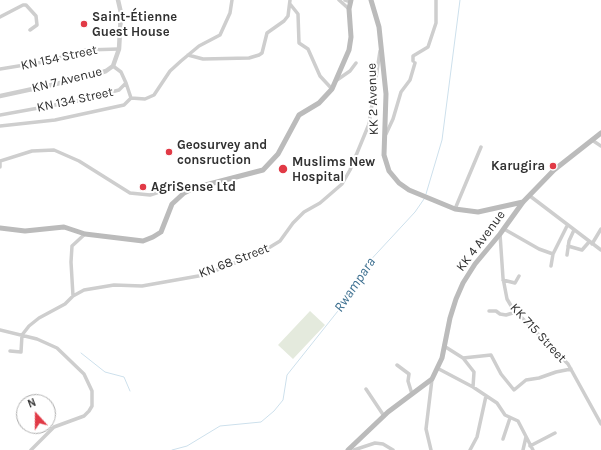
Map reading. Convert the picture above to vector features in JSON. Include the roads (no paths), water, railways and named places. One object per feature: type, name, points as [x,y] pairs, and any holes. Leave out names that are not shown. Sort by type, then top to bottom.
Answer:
[{"type":"main road","name":"KK 2 Avenue","points":[[371,0],[379,27],[381,42],[386,94],[386,134],[384,155],[389,171],[399,183],[412,192],[455,209],[478,212],[523,202]]},
{"type":"main road","points":[[0,228],[25,232],[60,227],[72,229],[84,234],[143,241],[161,232],[175,200],[184,193],[194,188],[263,170],[278,154],[299,115],[319,103],[332,89],[337,80],[349,50],[351,37],[349,1]]},
{"type":"main road","name":"KK 4 Avenue","points":[[348,450],[384,416],[432,379],[442,358],[450,318],[463,283],[475,264],[523,202],[562,162],[601,133]]},
{"type":"street","name":"KN 7 Avenue","points":[[0,96],[88,78],[101,74],[113,66],[119,49],[121,13],[118,0]]},
{"type":"street","points":[[0,126],[55,120],[124,105],[131,98],[145,99],[154,95],[170,71],[205,42],[220,35],[230,13],[232,0]]},
{"type":"street","points":[[338,0],[349,9]]},
{"type":"street","points":[[386,134],[393,119],[401,92],[410,80],[414,62],[413,56],[428,46],[436,23],[436,0]]},
{"type":"street","points":[[188,56],[203,59],[249,58],[259,55],[262,53],[267,33],[284,21],[288,16],[290,2]]},
{"type":"street","points":[[290,2],[298,14],[299,42],[308,49],[320,76],[332,89]]},
{"type":"street","points":[[0,17],[15,8],[24,5],[35,13],[37,25],[30,30]]},
{"type":"street","name":"KN 68 Street","points":[[22,335],[34,322],[65,304],[73,296],[84,290],[101,286],[142,286],[204,275],[262,252],[280,241],[293,223],[304,212],[320,203],[342,184],[350,170],[369,124],[381,42]]},
{"type":"street","name":"KN 154 Street","points":[[0,69],[49,61],[90,50],[119,49]]},
{"type":"street","points":[[337,80],[350,71],[356,63]]},
{"type":"street","name":"KN 134 Street","points":[[0,114],[105,95],[120,90],[126,83],[121,72],[113,66]]},
{"type":"street","points":[[126,83],[131,98]]},
{"type":"street","points":[[592,140],[601,146]]},
{"type":"street","points":[[455,209],[481,147]]},
{"type":"street","points":[[0,167],[0,161],[32,151],[54,150],[79,161],[130,193],[150,195],[178,186],[194,188]]},
{"type":"street","points":[[530,196],[567,226],[601,250]]},
{"type":"street","points":[[552,266],[553,254],[567,226]]},
{"type":"street","points":[[568,246],[582,250],[590,243],[601,229]]},
{"type":"street","points":[[567,255],[568,246],[574,230]]},
{"type":"street","points":[[502,231],[553,254]]},
{"type":"street","name":"KK 715 Street","points":[[502,231],[503,280],[507,299],[516,312],[571,369],[601,424]]},
{"type":"street","points":[[73,296],[70,253],[75,242],[84,234]]},
{"type":"street","points":[[503,280],[515,283],[519,276]]},
{"type":"street","points":[[489,311],[496,311],[500,314],[506,315],[516,312]]},
{"type":"street","points":[[0,330],[46,342],[63,353],[87,378],[93,395],[92,406],[84,416],[54,427],[31,450]]},
{"type":"street","points":[[10,351],[22,351],[22,335]]},
{"type":"street","points":[[444,346],[463,358],[474,372],[473,387]]},
{"type":"street","points":[[463,358],[491,355],[501,374],[516,391],[526,380],[571,369]]},
{"type":"street","points":[[397,365],[409,374],[408,381],[412,394]]},
{"type":"street","points":[[437,368],[473,387],[497,403],[505,415],[521,424],[533,450]]},
{"type":"street","points":[[431,450],[426,429],[432,379]]},
{"type":"street","points":[[366,389],[384,416]]},
{"type":"street","points":[[470,450],[477,437],[486,396]]},
{"type":"street","points":[[503,439],[510,418]]},
{"type":"street","points":[[530,446],[555,433]]},
{"type":"street","points":[[523,450],[526,437]]},
{"type":"street","points":[[354,450],[375,443],[383,444],[392,450]]},
{"type":"waterway","name":"Rwampara","points":[[426,194],[442,140],[460,0]]},
{"type":"waterway","name":"Rwampara","points":[[172,450],[187,446],[220,426],[261,422],[274,411],[283,400],[287,375],[357,287],[365,266],[415,212],[424,199]]},
{"type":"waterway","points":[[81,353],[105,372],[124,377],[130,391]]},
{"type":"place","name":"Saint-Étienne Guest House","points":[[84,24]]},
{"type":"place","name":"Geosurvey and consruction","points":[[169,152]]},
{"type":"place","name":"Karugira","points":[[553,166]]},
{"type":"place","name":"Muslims New Hospital","points":[[283,169]]},
{"type":"place","name":"AgriSense Ltd","points":[[143,187]]}]
